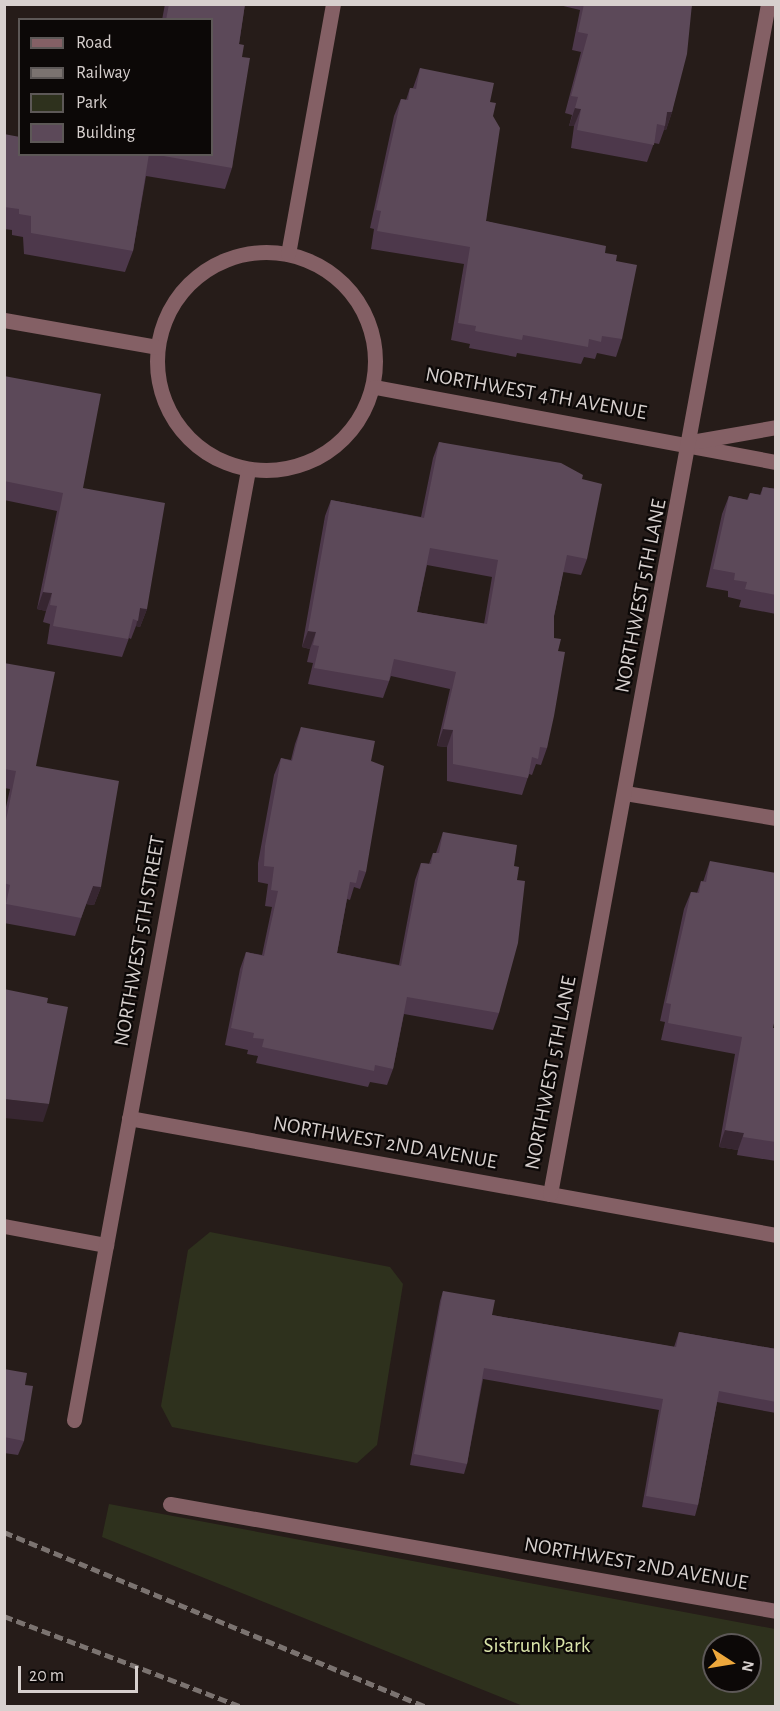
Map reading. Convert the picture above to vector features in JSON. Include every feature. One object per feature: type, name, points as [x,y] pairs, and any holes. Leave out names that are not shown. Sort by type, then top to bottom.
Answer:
[{"type":"street","points":[[288,254],[333,4]]},
{"type":"street","name":"NORTHWEST 5TH LANE","points":[[550,1194],[691,442],[768,4]]},
{"type":"street","points":[[288,254],[319,266],[346,287],[364,315],[373,348],[375,387],[342,440],[314,460],[282,470],[248,470],[217,459],[189,440],[169,413],[158,381],[157,347],[180,292],[202,272],[229,258],[288,254]]},
{"type":"street","points":[[4,320],[157,347]]},
{"type":"street","name":"NORTHWEST 4TH AVENUE","points":[[375,387],[691,442],[776,462]]},
{"type":"street","name":"NORTHWEST 4TH AVENUE","points":[[691,442],[776,427]]},
{"type":"street","name":"NORTHWEST 5TH STREET","points":[[74,1420],[248,470]]},
{"type":"street","points":[[625,793],[776,818]]},
{"type":"street","name":"NORTHWEST 2ND AVENUE","points":[[129,1118],[776,1235]]},
{"type":"street","points":[[4,1226],[106,1245]]},
{"type":"street","name":"NORTHWEST 2ND AVENUE","points":[[170,1504],[776,1611]]},
{"type":"green space","points":[[210,1232],[390,1267],[403,1284],[377,1445],[357,1463],[172,1427],[161,1406],[188,1250]]},
{"type":"green space","name":"Sistrunk Park","points":[[109,1504],[775,1629],[775,1706],[523,1706],[102,1537]]},
{"type":"building","points":[[169,4],[245,4],[239,44],[244,45],[242,57],[250,58],[232,168],[163,156],[213,156],[213,18],[166,18]]},
{"type":"building","points":[[584,4],[692,4],[687,54],[672,112],[667,112],[665,126],[657,124],[654,145],[577,130],[581,109],[575,108],[578,97],[571,96],[588,34],[578,32]]},
{"type":"building","points":[[420,68],[494,83],[490,102],[496,103],[493,116],[500,128],[486,221],[606,246],[605,253],[617,255],[616,261],[637,265],[622,339],[602,336],[601,342],[589,339],[588,347],[523,335],[522,340],[475,331],[476,326],[458,323],[470,247],[377,231],[381,211],[376,210],[401,99],[408,100],[410,88],[416,89]]},
{"type":"building","points":[[4,134],[18,137],[18,156],[149,156],[133,251],[31,233],[31,216],[19,214],[19,209],[4,207]]},
{"type":"building","points":[[4,376],[101,394],[83,488],[165,503],[147,609],[140,608],[138,621],[133,619],[128,639],[53,626],[57,606],[50,605],[52,593],[43,592],[63,493],[4,481]]},
{"type":"building","points":[[439,442],[561,463],[583,475],[582,479],[602,484],[587,559],[567,555],[554,616],[554,638],[561,639],[558,651],[565,652],[554,716],[547,748],[540,747],[538,759],[532,757],[528,778],[453,764],[453,730],[443,729],[456,672],[394,659],[389,681],[314,668],[319,646],[313,645],[316,632],[308,631],[331,500],[424,518]],"holes":[[[430,548],[498,560],[487,624],[417,612]]]},
{"type":"building","points":[[763,487],[776,489],[776,595],[745,589],[747,582],[734,580],[735,573],[713,569],[729,496],[748,500],[750,493],[761,495]]},
{"type":"building","points":[[4,663],[55,672],[36,766],[119,781],[101,887],[93,886],[81,918],[6,904],[10,885],[4,883],[4,830],[16,771],[4,769]]},
{"type":"building","points":[[301,727],[375,741],[371,761],[384,766],[366,872],[359,870],[356,883],[350,882],[337,953],[401,966],[421,863],[431,864],[433,853],[439,853],[443,832],[517,845],[514,866],[519,867],[517,880],[525,881],[518,943],[499,1013],[407,997],[393,1069],[375,1065],[374,1071],[262,1047],[264,1039],[253,1038],[254,1033],[231,1028],[246,952],[264,956],[278,891],[271,890],[274,867],[264,866],[265,846],[281,758],[292,761]]},
{"type":"building","points":[[710,861],[776,873],[776,1014],[773,1028],[776,1028],[776,1142],[743,1137],[744,1133],[725,1130],[742,1037],[668,1023],[671,1004],[666,1003],[691,892],[699,893],[701,881],[706,882]]},
{"type":"building","points":[[4,989],[48,998],[47,1003],[68,1007],[49,1104],[4,1099]]},
{"type":"building","points":[[443,1291],[495,1300],[492,1315],[676,1347],[679,1332],[776,1349],[776,1402],[719,1391],[698,1505],[646,1496],[663,1399],[484,1368],[467,1464],[414,1454]]},
{"type":"building","points":[[4,1369],[27,1373],[25,1385],[33,1386],[24,1441],[4,1437]]},
{"type":"railway","points":[[4,1532],[424,1706]]},
{"type":"railway","points":[[4,1616],[240,1706]]}]
